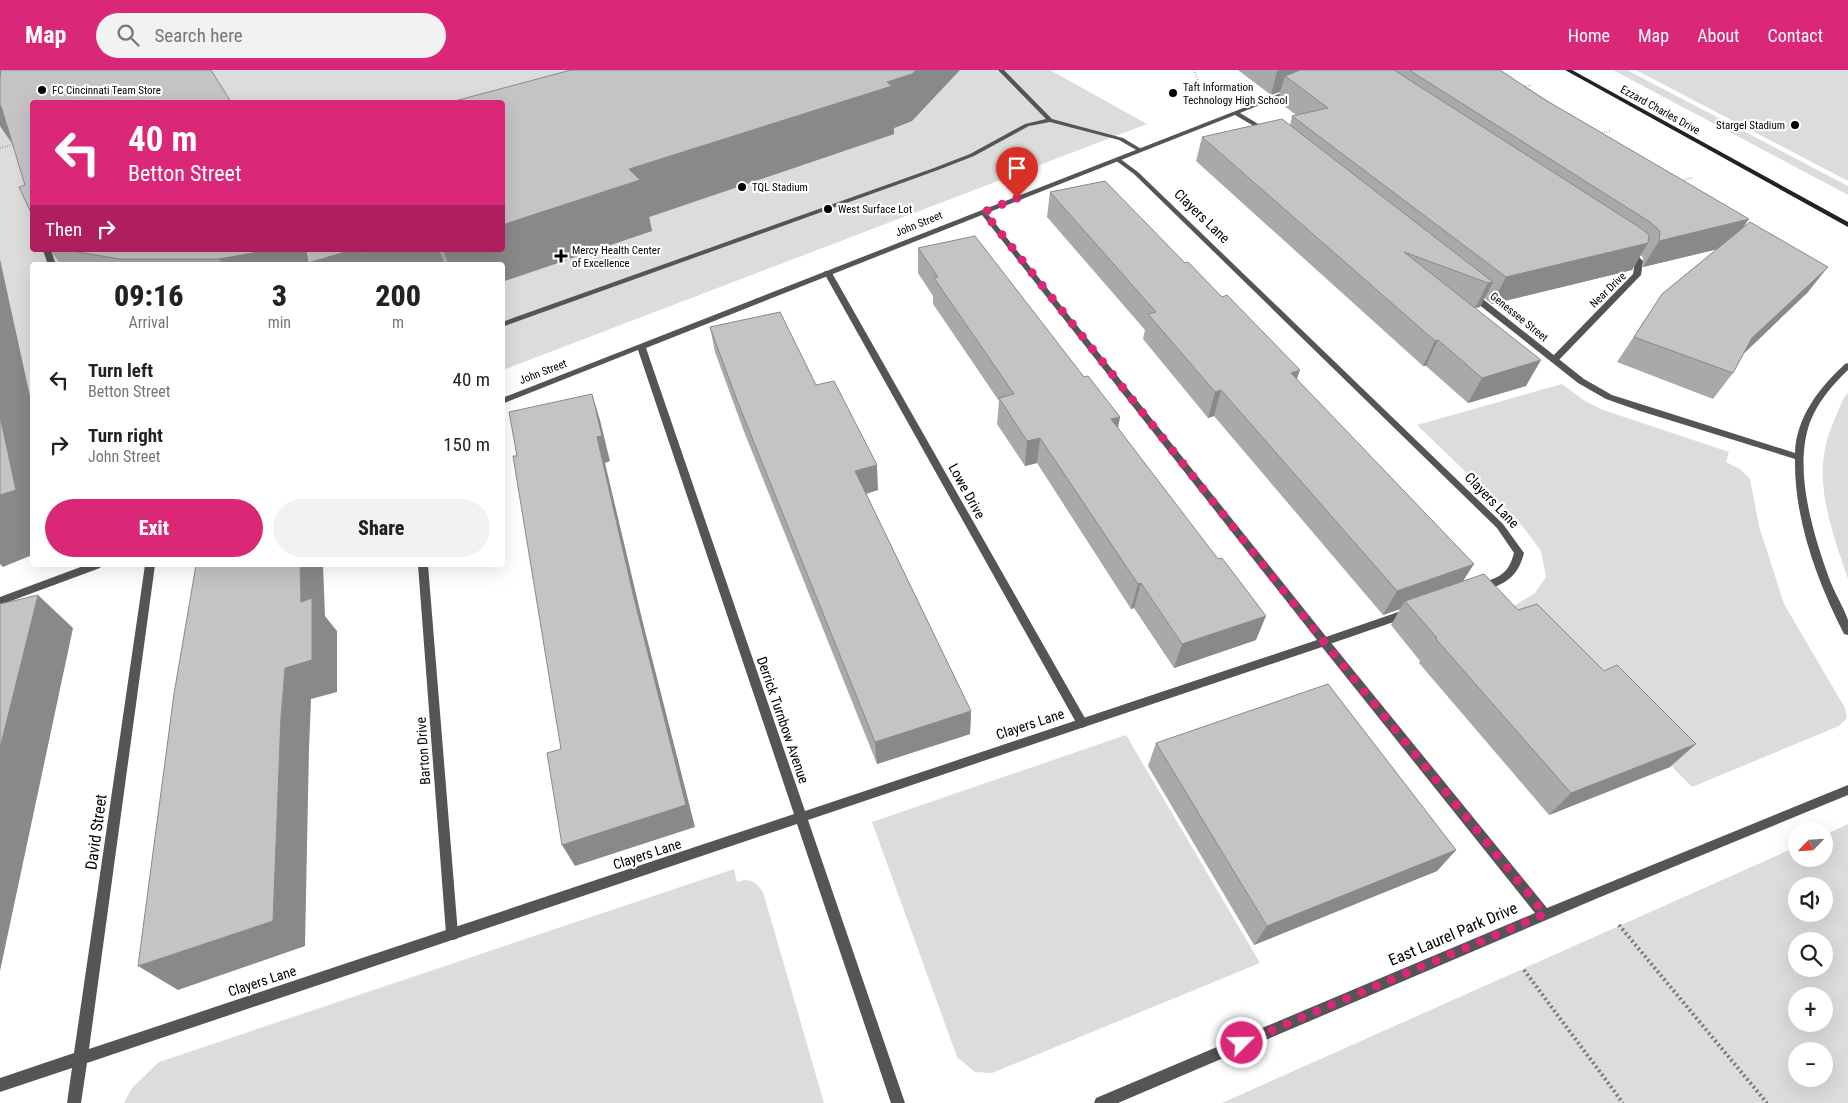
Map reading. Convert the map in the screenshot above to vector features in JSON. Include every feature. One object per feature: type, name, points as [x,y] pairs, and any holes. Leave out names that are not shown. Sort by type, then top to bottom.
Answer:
[{"type":"main road","name":"Ezzard Charles Drive","points":[[1568,70],[1848,225]]},
{"type":"street","points":[[1001,70],[1050,120]]},
{"type":"street","name":"John Street","points":[[505,400],[1300,88]]},
{"type":"street","points":[[1235,112],[1263,128],[1278,140]]},
{"type":"street","points":[[505,324],[936,169],[972,154],[1027,125],[1050,120],[1113,137],[1140,150]]},
{"type":"street","name":"Clayers Lane","points":[[1117,159],[1136,173],[1500,526],[1519,553],[1516,568],[1507,578],[1471,591]]},
{"type":"street","points":[[984,212],[1324,642],[1545,914]]},
{"type":"street","name":"Near Drive","points":[[1554,360],[1637,275],[1640,268],[1639,261],[1622,247]]},
{"type":"street","name":"Lowe Drive","points":[[828,273],[1082,722]]},
{"type":"street","name":"Genessee Street","points":[[1462,286],[1581,381],[1609,397],[1800,457]]},
{"type":"street","name":"Derrick Turnbow Avenue","points":[[641,346],[898,1103]]},
{"type":"street","points":[[1848,366],[1818,399],[1804,425],[1800,457],[1802,499],[1814,550],[1834,606],[1848,631]]},
{"type":"street","points":[[0,601],[92,567]]},
{"type":"street","name":"David Street","points":[[74,1103],[150,567]]},
{"type":"street","name":"Barton Drive","points":[[424,567],[452,934]]},
{"type":"street","name":"Clayers Lane","points":[[0,1085],[1416,610]]},
{"type":"street","name":"East Laurel Park Drive","points":[[1100,1103],[1545,914],[1848,790]]},
{"type":"path","points":[[1194,70],[1199,83],[1216,94]]},
{"type":"path","points":[[1515,89],[1532,85]]},
{"type":"path","points":[[1592,135],[1610,131]]},
{"type":"path","points":[[0,148],[22,143]]},
{"type":"path","points":[[1673,183],[1692,178]]},
{"type":"path","points":[[1620,926],[1767,1103]]},
{"type":"path","points":[[1524,970],[1623,1103]]},
{"type":"shaded area","name":"TQL Stadium","points":[[0,70],[1050,70],[1147,124],[505,369],[505,262],[30,262],[30,396],[0,259]]},
{"type":"shaded area","points":[[1613,70],[1627,70],[1848,186],[1848,195]]},
{"type":"shaded area","name":"Stargel Stadium","points":[[1636,70],[1848,70],[1848,181]]},
{"type":"shaded area","points":[[1562,384],[1585,401],[1603,410],[1729,452],[1726,462],[1740,469],[1750,479],[1759,526],[1784,604],[1845,708],[1847,718],[1839,726],[1692,787],[1514,606],[1535,593],[1546,577],[1541,551],[1523,527],[1417,425]]},
{"type":"shaded area","points":[[1848,393],[1848,579],[1832,530],[1824,495],[1823,461],[1832,426],[1844,397]]},
{"type":"shaded area","points":[[1126,735],[1260,963],[992,1073],[975,1072],[957,1057],[872,822]]},
{"type":"shaded area","points":[[1848,824],[1848,1103],[1222,1103],[1788,851],[1788,868],[1832,868],[1833,831]]},
{"type":"shaded area","points":[[734,869],[737,882],[752,881],[763,892],[824,1103],[124,1103],[132,1088],[159,1062]]},
{"type":"building","points":[[211,70],[230,100],[30,100],[30,211],[19,187],[25,185],[0,106],[0,71]]},
{"type":"building","points":[[571,70],[916,70],[912,74],[887,82],[892,86],[629,169],[640,180],[505,224],[505,100],[458,100]]},
{"type":"building","points":[[1300,70],[1394,70],[1642,229],[1649,235],[1648,243],[1506,277],[1292,116],[1328,108],[1285,76]]},
{"type":"building","points":[[1409,70],[1500,70],[1542,98],[1749,219],[1659,241],[1660,231],[1650,222]]},
{"type":"building","points":[[1282,119],[1493,282],[1488,283],[1404,252],[1541,360],[1482,378],[1438,340],[1435,341],[1202,137]]},
{"type":"building","points":[[1105,181],[1185,263],[1188,262],[1222,297],[1227,295],[1300,370],[1291,373],[1474,564],[1397,591],[1221,390],[1215,392],[1148,314],[1156,312],[1050,192]]},
{"type":"building","points":[[1750,222],[1828,267],[1752,338],[1733,373],[1634,337],[1662,294]]},
{"type":"building","points":[[975,236],[1084,377],[1088,376],[1120,417],[1111,419],[1218,559],[1222,558],[1266,616],[1182,644],[1141,583],[1138,584],[1040,438],[1027,441],[999,398],[1014,394],[934,278],[938,277],[918,248]]},
{"type":"building","points":[[78,252],[259,252],[219,259],[120,259]]},
{"type":"building","points":[[306,252],[345,252],[311,262],[308,262]]},
{"type":"building","points":[[780,312],[816,385],[834,381],[877,465],[855,471],[971,711],[875,742],[738,403],[710,327]]},
{"type":"building","points":[[592,394],[602,436],[597,437],[633,594],[686,805],[562,845],[547,753],[561,749],[513,456],[517,456],[509,412]]},
{"type":"building","points":[[0,416],[16,490],[0,495]]},
{"type":"building","points":[[196,567],[300,567],[301,602],[312,598],[312,660],[285,668],[281,717],[273,921],[138,966],[174,694]]},
{"type":"building","points":[[1484,574],[1518,610],[1537,604],[1604,671],[1617,665],[1696,744],[1571,793],[1435,638],[1437,638],[1405,601]]},
{"type":"building","points":[[38,595],[0,748],[0,604]]},
{"type":"building","points":[[1328,684],[1456,850],[1267,926],[1156,743]]},
{"type":"place","name":"FC Cincinnati Team Store","points":[[42,90]]},
{"type":"place","name":"Taft Information Technology High School","points":[[1173,93]]},
{"type":"place","name":"Stargel Stadium","points":[[1795,125]]},
{"type":"place","name":"TQL Stadium","points":[[742,187]]},
{"type":"place","name":"West Surface Lot","points":[[828,209]]},
{"type":"place","name":"Mercy Health Center of Excellence","points":[[561,256]]},
{"type":"route","points":[[1017,198],[984,212],[1324,642],[1545,914],[1242,1043]]}]
